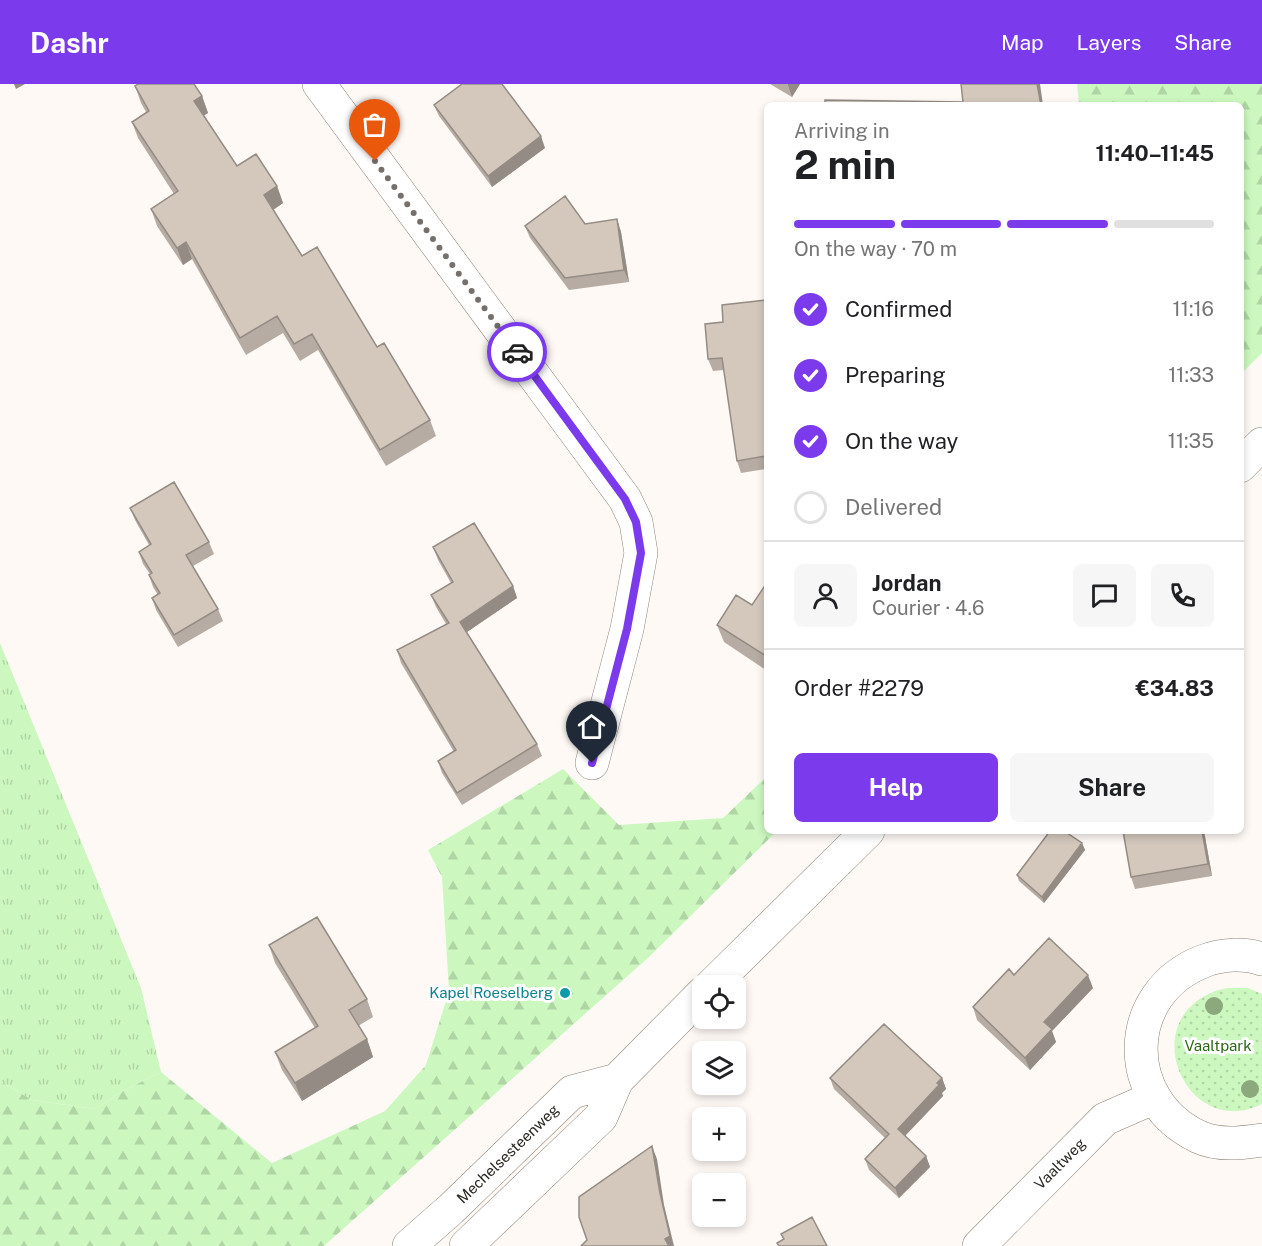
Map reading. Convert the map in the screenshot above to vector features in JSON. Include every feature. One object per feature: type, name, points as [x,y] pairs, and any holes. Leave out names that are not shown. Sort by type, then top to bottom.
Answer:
[{"type":"street","points":[[319,84],[625,499],[636,522],[641,553],[627,629],[592,763]]},
{"type":"street","points":[[1244,462],[1262,444]]},
{"type":"street","points":[[722,975],[865,834]]},
{"type":"street","points":[[1262,959],[1252,956],[1218,956],[1187,967],[1161,990],[1145,1018],[1141,1042],[1143,1073],[1153,1098],[1166,1114],[1200,1138],[1231,1144],[1262,1140]]},
{"type":"street","name":"Mechelsesteenweg","points":[[466,1246],[601,1117],[616,1080],[692,1004]]},
{"type":"street","name":"Mechelsesteenweg","points":[[409,1246],[572,1092],[616,1080]]},
{"type":"street","name":"Vaaltweg","points":[[979,1246],[1105,1119],[1153,1098]]},
{"type":"green space","points":[[1077,84],[1262,84],[1262,353],[1244,371],[1244,102],[1079,102]]},
{"type":"green space","points":[[0,643],[141,988],[161,1072],[123,1091],[95,1109],[32,1100],[0,1081]]},
{"type":"green space","points":[[563,769],[619,825],[723,818],[764,779],[764,834],[774,834],[649,957],[324,1246],[0,1246],[0,1081],[32,1100],[95,1109],[123,1091],[161,1072],[272,1163],[385,1111],[426,1065],[449,991],[442,877],[428,850]]},
{"type":"green space","name":"Vaaltpark","points":[[1229,988],[1248,988],[1262,994],[1262,1104],[1235,1111],[1212,1107],[1194,1094],[1181,1074],[1175,1052],[1177,1029],[1189,1008],[1213,992]]},
{"type":"building","points":[[138,84],[194,84],[202,96],[194,101],[237,166],[256,154],[277,186],[264,195],[302,256],[317,247],[377,347],[384,343],[430,420],[380,450],[312,334],[294,344],[277,316],[240,338],[186,242],[177,248],[151,209],[178,191],[132,122],[149,111],[135,86]]},
{"type":"building","points":[[462,84],[502,84],[541,136],[488,176],[434,105]]},
{"type":"building","points":[[961,84],[1037,84],[1040,102],[963,102]]},
{"type":"building","points":[[825,100],[963,102],[825,102]]},
{"type":"building","points":[[565,196],[585,224],[617,219],[624,270],[565,278],[525,226]]},
{"type":"building","points":[[764,300],[764,456],[737,461],[722,358],[708,359],[705,324],[723,322],[722,305]]},
{"type":"building","points":[[174,482],[209,542],[186,555],[218,609],[174,635],[152,598],[160,593],[149,575],[152,573],[139,552],[151,544],[130,508]]},
{"type":"building","points":[[474,523],[513,586],[460,622],[537,744],[457,793],[438,761],[456,750],[397,650],[449,623],[431,595],[453,582],[433,547]]},
{"type":"building","points":[[764,587],[764,655],[717,625],[736,595],[752,605]]},
{"type":"building","points":[[1048,834],[1068,834],[1082,843],[1042,897],[1017,875]]},
{"type":"building","points":[[1124,834],[1203,834],[1208,864],[1131,877]]},
{"type":"building","points":[[317,917],[367,999],[349,1010],[367,1039],[295,1083],[275,1052],[318,1026],[269,945]]},
{"type":"building","points":[[1049,938],[1088,975],[1044,1022],[1052,1029],[1025,1058],[973,1007],[1009,969],[1014,975]]},
{"type":"building","points":[[884,1024],[942,1078],[937,1083],[939,1085],[898,1129],[926,1156],[895,1188],[865,1159],[889,1134],[830,1078]]},
{"type":"building","points":[[652,1146],[670,1236],[665,1239],[669,1246],[581,1246],[587,1240],[579,1217],[579,1197]]},
{"type":"building","points":[[812,1217],[827,1246],[779,1246],[777,1243],[784,1239],[781,1234]]},
{"type":"way so far","points":[[375,161],[517,352]]},
{"type":"place","name":"Kapel Roeselberg","points":[[565,993]]},
{"type":"route","points":[[517,352],[625,499],[636,522],[641,553],[627,629],[592,763]]}]
